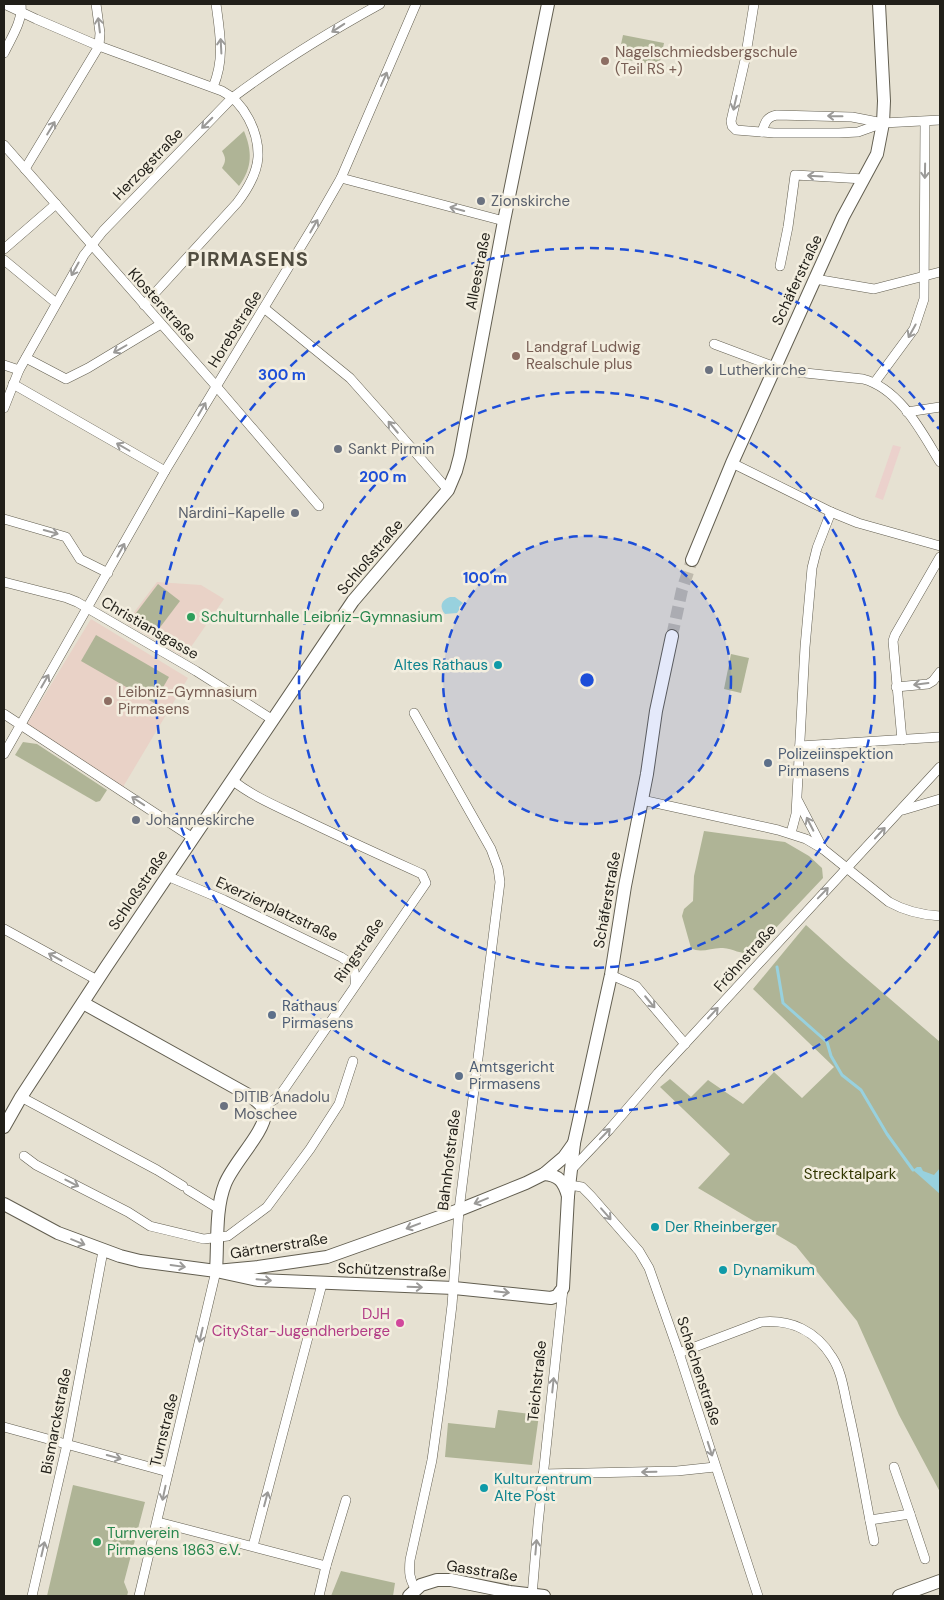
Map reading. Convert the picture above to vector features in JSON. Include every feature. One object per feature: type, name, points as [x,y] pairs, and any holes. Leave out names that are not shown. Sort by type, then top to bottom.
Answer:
[{"type":"main road","name":"Alleestraße","points":[[432,509],[448,490],[460,456],[504,221],[548,4]]},
{"type":"main road","name":"Schäferstraße","points":[[692,560],[732,463],[815,279],[843,218],[877,154],[883,123],[884,92],[879,4]]},
{"type":"main road","name":"Schloßstraße","points":[[4,1127],[21,1097],[97,980],[353,600],[432,509]]},
{"type":"main road","name":"Schäferstraße","points":[[572,1170],[574,1143],[611,975],[656,711],[672,636]]},
{"type":"main road","points":[[83,1003],[252,1097],[263,1107],[265,1112],[264,1119],[258,1132],[226,1181],[219,1209],[216,1271]]},
{"type":"main road","name":"Gärtnerstraße","points":[[4,1204],[58,1234],[103,1251],[140,1261],[216,1271],[273,1266],[327,1257],[459,1210],[526,1183],[544,1174],[564,1157],[574,1143]]},
{"type":"main road","name":"Teichstraße","points":[[563,1288],[572,1170]]},
{"type":"main road","points":[[544,1174],[551,1174],[560,1179],[569,1191]]},
{"type":"main road","name":"Schützenstraße","points":[[216,1271],[258,1280],[454,1288],[551,1298],[557,1296],[563,1288]]},
{"type":"main road","name":"Gasstraße","points":[[412,1593],[428,1582],[451,1580],[536,1596]]},
{"type":"main road","points":[[899,1596],[940,1581]]},
{"type":"street","points":[[4,4],[21,8],[99,46],[213,87],[232,98],[246,115],[255,135],[258,157],[248,188],[237,203],[144,305]]},
{"type":"street","points":[[25,169],[99,46],[100,33],[96,4]]},
{"type":"street","points":[[213,87],[219,69],[221,50],[216,4]]},
{"type":"street","name":"Herzogstraße","points":[[4,408],[19,370],[77,265],[91,245],[232,98],[322,39],[380,4]]},
{"type":"street","name":"Horebstraße","points":[[4,754],[165,472],[341,178],[416,4]]},
{"type":"street","points":[[754,4],[745,60],[731,121],[736,130],[839,133],[858,132],[883,123]]},
{"type":"street","points":[[4,53],[21,8]]},
{"type":"street","points":[[762,132],[766,119],[777,115],[852,117],[883,123],[940,120]]},
{"type":"street","points":[[875,382],[914,329],[924,299],[925,122]]},
{"type":"street","name":"Klosterstraße","points":[[4,145],[319,506]]},
{"type":"street","points":[[780,266],[788,227],[794,175],[864,179]]},
{"type":"street","points":[[341,178],[504,221]]},
{"type":"street","points":[[4,249],[56,204]]},
{"type":"street","points":[[4,260],[56,303]]},
{"type":"street","points":[[815,279],[874,289],[924,278],[940,272]]},
{"type":"street","points":[[264,308],[350,378],[448,490]]},
{"type":"street","points":[[26,358],[66,379],[88,368],[161,324]]},
{"type":"street","points":[[714,344],[796,373],[875,382],[892,394],[907,412],[940,462]]},
{"type":"street","points":[[4,365],[19,370]]},
{"type":"street","points":[[13,384],[165,472]]},
{"type":"street","points":[[907,412],[940,407]]},
{"type":"street","points":[[732,463],[831,512],[858,523],[940,546]]},
{"type":"street","points":[[791,833],[796,814],[805,647],[812,568],[817,548],[831,512]]},
{"type":"street","points":[[4,519],[66,537],[80,559],[108,573]]},
{"type":"street","points":[[902,740],[892,647],[895,635],[940,557]]},
{"type":"street","name":"Christiansgasse","points":[[4,582],[67,598],[88,608],[196,670],[273,720]]},
{"type":"street","points":[[896,687],[928,684],[933,682],[940,672]]},
{"type":"street","points":[[4,714],[193,838]]},
{"type":"street","name":"Bahnhofstraße","points":[[412,1593],[409,1575],[410,1560],[432,1460],[454,1288],[459,1210],[500,882],[499,872],[491,849],[414,714]]},
{"type":"street","points":[[800,746],[940,737]]},
{"type":"street","name":"Fröhnstraße","points":[[572,1170],[685,1044],[940,767]]},
{"type":"street","name":"Ringstraße","points":[[232,780],[265,801],[422,874],[426,883],[278,1097],[263,1107]]},
{"type":"street","points":[[797,798],[823,849]]},
{"type":"street","points":[[902,810],[940,799]]},
{"type":"street","points":[[642,800],[791,833],[823,849],[875,892],[900,908],[928,916],[940,916]]},
{"type":"street","name":"Exerzierplatzstraße","points":[[167,876],[224,900],[341,957],[352,966],[355,977],[354,985]]},
{"type":"street","points":[[4,929],[97,980]]},
{"type":"street","points":[[611,975],[636,986],[685,1044]]},
{"type":"street","points":[[27,1158],[36,1165],[128,1212],[150,1226],[204,1239],[228,1236],[257,1216],[279,1192],[339,1104],[353,1061]]},
{"type":"street","points":[[21,1097],[140,1161],[219,1209]]},
{"type":"street","name":"Schachenstraße","points":[[569,1191],[582,1187],[591,1196],[644,1259],[653,1278],[758,1596]]},
{"type":"street","name":"Bismarckstraße","points":[[32,1596],[67,1444],[103,1251]]},
{"type":"street","name":"Turnstraße","points":[[139,1596],[216,1271]]},
{"type":"street","points":[[253,1546],[322,1284]]},
{"type":"street","name":"Teichstraße","points":[[536,1596],[543,1474],[563,1288]]},
{"type":"street","points":[[679,1353],[753,1324],[771,1321],[800,1327],[817,1339],[834,1359],[841,1378],[859,1456],[874,1541]]},
{"type":"street","points":[[4,1427],[168,1472]]},
{"type":"street","points":[[543,1474],[677,1471],[715,1467]]},
{"type":"street","points":[[894,1467],[925,1559]]},
{"type":"street","points":[[319,1596],[346,1500]]},
{"type":"street","points":[[870,1520],[910,1514]]},
{"type":"street","points":[[158,1522],[326,1566]]},
{"type":"shaded area","points":[[893,445],[901,447],[883,500],[875,497]]},
{"type":"shaded area","name":"Leibniz-Gymnasium Pirmasens","points":[[157,582],[201,585],[224,599],[184,657],[126,623]]},
{"type":"shaded area","name":"Leibniz-Gymnasium Pirmasens","points":[[91,619],[188,678],[123,787],[27,724]]},
{"type":"green space","points":[[623,35],[664,43],[659,66],[618,58]]},
{"type":"green space","points":[[244,131],[249,145],[250,159],[247,172],[239,186],[222,168],[225,160],[222,151]]},
{"type":"green space","points":[[158,584],[180,601],[155,634],[133,617]]},
{"type":"green space","points":[[96,635],[169,677],[154,703],[81,661]]},
{"type":"green space","points":[[731,654],[749,658],[741,693],[724,689]]},
{"type":"green space","points":[[23,742],[37,744],[107,790],[100,801],[96,802],[15,755]]},
{"type":"green space","points":[[704,831],[785,842],[809,856],[822,868],[823,878],[751,954],[723,948],[695,950],[691,948],[682,916],[684,909],[693,901],[694,876]]},
{"type":"green space","name":"Strecktalpark","points":[[806,925],[940,1042],[940,1492],[899,1415],[857,1321],[796,1246],[698,1188],[730,1154],[660,1087],[670,1079],[691,1097],[708,1080],[743,1104],[774,1072],[802,1098],[834,1067],[753,989]]},
{"type":"green space","points":[[498,1410],[539,1415],[532,1465],[445,1457],[448,1423],[495,1428]]},
{"type":"green space","name":"Turnverein Pirmasens 1863 e.V.","points":[[73,1485],[145,1502],[124,1582],[128,1592],[127,1596],[47,1596]]},
{"type":"green space","points":[[341,1571],[395,1583],[393,1596],[331,1596]]},
{"type":"water","points":[[450,597],[455,597],[463,603],[457,613],[445,614],[442,604]]},
{"type":"water","points":[[921,1167],[923,1171],[934,1175],[940,1168],[940,1194],[913,1170]]},
{"type":"waterway","points":[[777,967],[783,1003],[827,1042],[831,1056],[842,1075],[861,1090],[887,1134],[913,1170]]},
{"type":"tunnel","points":[[672,636],[682,590],[692,560]]},
{"type":"place","name":"Nagelschmiedsbergschule (Teil RS +)","points":[[605,61]]},
{"type":"place","name":"Zionskirche","points":[[481,201]]},
{"type":"place","name":"Landgraf Ludwig Realschule plus","points":[[516,356]]},
{"type":"place","name":"Lutherkirche","points":[[709,370]]},
{"type":"place","name":"Sankt Pirmin","points":[[338,449]]},
{"type":"place","name":"Nardini-Kapelle","points":[[295,513]]},
{"type":"place","name":"Schulturnhalle Leibniz-Gymnasium","points":[[191,617]]},
{"type":"place","name":"Altes Rathaus","points":[[498,665]]},
{"type":"place","name":"Leibniz-Gymnasium Pirmasens","points":[[108,701]]},
{"type":"place","name":"Polizeiinspektion Pirmasens","points":[[768,763]]},
{"type":"place","name":"Johanneskirche","points":[[136,820]]},
{"type":"place","name":"Rathaus Pirmasens","points":[[272,1015]]},
{"type":"place","name":"Amtsgericht Pirmasens","points":[[459,1076]]},
{"type":"place","name":"DITIB Anadolu Moschee","points":[[224,1106]]},
{"type":"place","name":"Der Rheinberger","points":[[655,1227]]},
{"type":"place","name":"Dynamikum","points":[[723,1270]]},
{"type":"place","name":"DJH CityStar-Jugendherberge","points":[[400,1323]]},
{"type":"place","name":"Kulturzentrum Alte Post","points":[[484,1488]]},
{"type":"place","name":"Turnverein Pirmasens 1863 e.V.","points":[[97,1542]]},
{"type":"district","name":"PIRMASENS","points":[[248,259]]}]
